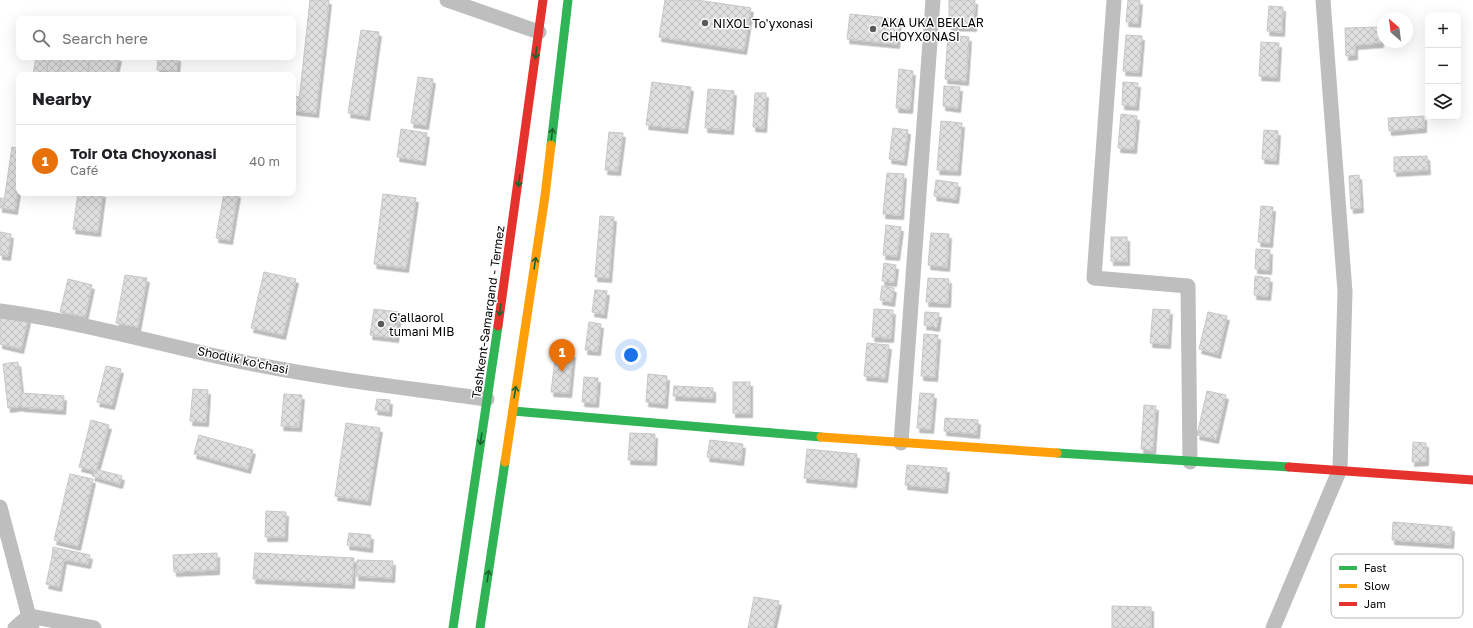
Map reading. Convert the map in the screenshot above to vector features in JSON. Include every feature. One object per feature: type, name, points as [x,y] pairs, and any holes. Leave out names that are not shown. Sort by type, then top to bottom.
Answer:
[{"type":"main road","name":"Tashkent-Samarqand - Termez","points":[[453,628],[543,0]]},
{"type":"main road","points":[[480,628],[545,196],[568,0]]},
{"type":"main road","points":[[512,411],[901,443],[1190,462],[1340,469],[1473,480]]},
{"type":"main road","points":[[461,574],[466,590],[473,595],[485,592]]},
{"type":"street","points":[[447,0],[539,32]]},
{"type":"street","points":[[901,443],[933,0]]},
{"type":"street","points":[[1114,0],[1094,278],[1188,286],[1190,462]]},
{"type":"street","points":[[1273,628],[1340,469],[1345,292],[1323,0]]},
{"type":"street","name":"Shodlik ko'chasi","points":[[0,311],[50,318],[248,363],[325,377],[487,399]]},
{"type":"street","points":[[0,507],[30,622]]},
{"type":"street","points":[[15,628],[30,622],[94,628]]},
{"type":"building","points":[[310,0],[329,0],[316,113],[298,111]]},
{"type":"building","name":"NIXOL To'yxonasi","points":[[665,0],[697,0],[751,8],[744,50],[659,37]]},
{"type":"building","points":[[949,0],[975,0],[974,27],[949,26]]},
{"type":"building","points":[[1128,0],[1140,0],[1138,23],[1126,22]]},
{"type":"building","points":[[1269,6],[1283,7],[1282,32],[1267,31]]},
{"type":"building","name":"AKA UKA BEKLAR CHOYXONASI","points":[[850,14],[899,19],[897,44],[847,39]]},
{"type":"building","points":[[1377,27],[1377,43],[1355,45],[1355,55],[1346,56],[1345,28]]},
{"type":"building","points":[[361,30],[379,32],[367,116],[348,113]]},
{"type":"building","points":[[948,35],[969,37],[966,81],[945,79]]},
{"type":"building","points":[[1126,35],[1142,36],[1139,72],[1123,71]]},
{"type":"building","points":[[1261,42],[1279,43],[1277,77],[1259,76]]},
{"type":"building","points":[[36,60],[49,60],[47,72],[34,72]]},
{"type":"building","points":[[49,60],[61,60],[59,72],[47,72]]},
{"type":"building","points":[[61,60],[90,60],[88,72],[59,72]]},
{"type":"building","points":[[90,60],[118,60],[116,72],[88,72]]},
{"type":"building","points":[[158,60],[178,60],[177,71],[157,70]]},
{"type":"building","points":[[899,69],[913,71],[910,109],[896,108]]},
{"type":"building","points":[[418,77],[433,79],[426,125],[411,123]]},
{"type":"building","points":[[652,82],[691,87],[685,129],[646,125]]},
{"type":"building","points":[[1123,82],[1138,83],[1136,106],[1122,105]]},
{"type":"building","points":[[944,86],[960,87],[958,108],[943,106]]},
{"type":"building","points":[[708,89],[734,91],[731,130],[705,128]]},
{"type":"building","points":[[755,93],[766,93],[764,128],[753,127]]},
{"type":"building","points":[[296,96],[300,97],[298,111],[296,111]]},
{"type":"building","points":[[1121,114],[1137,116],[1134,149],[1118,148]]},
{"type":"building","points":[[1424,116],[1424,128],[1389,131],[1388,118]]},
{"type":"building","points":[[941,121],[962,123],[958,171],[937,170]]},
{"type":"building","points":[[893,128],[908,130],[904,161],[889,159]]},
{"type":"building","points":[[401,129],[427,133],[423,161],[397,157]]},
{"type":"building","points":[[1264,130],[1278,131],[1276,160],[1262,159]]},
{"type":"building","points":[[609,132],[623,133],[618,171],[605,170]]},
{"type":"building","points":[[12,147],[16,148],[17,196],[15,210],[3,208]]},
{"type":"building","points":[[1427,156],[1428,170],[1394,172],[1394,157]]},
{"type":"building","points":[[887,173],[904,174],[901,215],[883,214]]},
{"type":"building","points":[[1359,175],[1361,208],[1351,209],[1349,176]]},
{"type":"building","points":[[936,180],[958,183],[956,199],[934,196]]},
{"type":"building","points":[[383,194],[416,198],[406,268],[374,264]]},
{"type":"building","points":[[78,196],[103,196],[98,232],[73,229]]},
{"type":"building","points":[[223,196],[237,196],[230,240],[216,238]]},
{"type":"building","points":[[0,198],[5,199],[3,208],[0,208]]},
{"type":"building","points":[[1261,206],[1273,207],[1270,243],[1258,242]]},
{"type":"building","points":[[600,216],[614,217],[609,278],[595,277]]},
{"type":"building","points":[[886,225],[901,227],[897,256],[883,255]]},
{"type":"building","points":[[0,232],[11,234],[8,256],[0,255]]},
{"type":"building","points":[[931,233],[949,234],[947,267],[928,265]]},
{"type":"building","points":[[1111,237],[1127,237],[1127,261],[1111,261]]},
{"type":"building","points":[[1256,249],[1270,250],[1269,270],[1255,269]]},
{"type":"building","points":[[884,263],[896,265],[894,282],[882,281]]},
{"type":"building","points":[[264,272],[296,279],[283,335],[251,328]]},
{"type":"building","points":[[125,275],[147,278],[138,327],[116,323]]},
{"type":"building","points":[[1255,276],[1270,278],[1268,296],[1254,295]]},
{"type":"building","points":[[928,278],[949,279],[948,303],[926,302]]},
{"type":"building","points":[[68,279],[92,285],[85,317],[60,312]]},
{"type":"building","points":[[882,286],[894,288],[892,302],[880,300]]},
{"type":"building","points":[[595,290],[607,291],[604,314],[592,312]]},
{"type":"building","points":[[374,309],[399,312],[396,338],[370,335]]},
{"type":"building","points":[[874,309],[893,310],[891,338],[872,337]]},
{"type":"building","points":[[1153,309],[1170,310],[1168,344],[1150,343]]},
{"type":"building","points":[[925,312],[939,313],[937,327],[924,325]]},
{"type":"building","points":[[1208,312],[1227,316],[1218,354],[1199,349]]},
{"type":"building","points":[[2,313],[28,319],[21,349],[0,344],[0,322]]},
{"type":"building","points":[[589,322],[601,324],[598,351],[585,350]]},
{"type":"building","points":[[924,334],[938,335],[935,377],[921,376]]},
{"type":"building","points":[[867,343],[889,345],[885,378],[864,376]]},
{"type":"building","points":[[556,351],[573,353],[569,393],[551,392]]},
{"type":"building","points":[[18,362],[23,406],[8,408],[3,364]]},
{"type":"building","points":[[106,366],[121,369],[112,405],[97,402]]},
{"type":"building","points":[[648,374],[667,376],[665,404],[646,402]]},
{"type":"building","points":[[584,377],[598,378],[596,403],[582,402]]},
{"type":"building","points":[[733,382],[750,382],[750,413],[733,413]]},
{"type":"building","points":[[674,386],[713,388],[713,398],[673,396]]},
{"type":"building","points":[[193,389],[208,390],[206,422],[190,421]]},
{"type":"building","points":[[1207,391],[1226,395],[1216,439],[1197,435]]},
{"type":"building","points":[[21,393],[64,396],[63,410],[21,407]]},
{"type":"building","points":[[920,393],[934,394],[931,429],[917,428]]},
{"type":"building","points":[[284,394],[302,395],[299,427],[281,426]]},
{"type":"building","points":[[377,399],[390,400],[389,412],[375,410]]},
{"type":"building","points":[[1144,405],[1156,406],[1153,450],[1141,449]]},
{"type":"building","points":[[945,418],[978,420],[977,434],[944,431]]},
{"type":"building","points":[[91,420],[109,425],[96,471],[79,467]]},
{"type":"building","points":[[346,423],[380,428],[368,501],[335,496]]},
{"type":"building","points":[[630,433],[655,434],[654,461],[628,460]]},
{"type":"building","points":[[199,435],[253,450],[248,469],[194,454]]},
{"type":"building","points":[[710,440],[743,444],[741,461],[707,457]]},
{"type":"building","points":[[1413,442],[1426,443],[1426,461],[1412,462]]},
{"type":"building","points":[[807,449],[857,454],[854,483],[804,478]]},
{"type":"building","points":[[907,465],[947,468],[945,489],[905,485]]},
{"type":"building","points":[[95,469],[122,476],[120,484],[92,476]]},
{"type":"building","points":[[70,474],[93,479],[78,546],[54,540]]},
{"type":"building","points":[[266,511],[286,512],[285,537],[265,537]]},
{"type":"building","points":[[1393,522],[1452,527],[1451,544],[1392,540]]},
{"type":"building","points":[[349,533],[371,535],[370,548],[347,545]]},
{"type":"building","points":[[53,547],[90,555],[88,564],[52,557]]},
{"type":"building","points":[[217,553],[217,570],[174,572],[173,555]]},
{"type":"building","points":[[255,553],[354,558],[352,584],[253,579]]},
{"type":"building","points":[[52,557],[64,559],[59,587],[46,584]]},
{"type":"building","points":[[357,560],[393,561],[392,578],[356,576]]},
{"type":"building","points":[[754,597],[779,601],[773,628],[748,628]]},
{"type":"building","points":[[1112,606],[1151,607],[1151,628],[1112,628]]},
{"type":"traffic: fast","points":[[551,145],[568,0]]},
{"type":"traffic: fast","points":[[453,628],[498,326]]},
{"type":"traffic: fast","points":[[513,411],[821,437]]},
{"type":"traffic: fast","points":[[1057,453],[1289,467]]},
{"type":"traffic: fast","points":[[480,628],[505,462]]},
{"type":"traffic: slow","points":[[505,462],[545,196],[551,145]]},
{"type":"traffic: slow","points":[[821,437],[1057,453]]},
{"type":"traffic: jam","points":[[498,326],[543,0]]},
{"type":"traffic: jam","points":[[1289,467],[1473,480]]},
{"type":"place","name":"NIXOL To'yxonasi","points":[[705,23]]},
{"type":"place","name":"AKA UKA BEKLAR CHOYXONASI","points":[[873,29]]},
{"type":"place","name":"G'allaorol tumani MIB","points":[[381,324]]},
{"type":"place","name":"Toir Ota Choyxonasi","points":[[562,372]]}]
